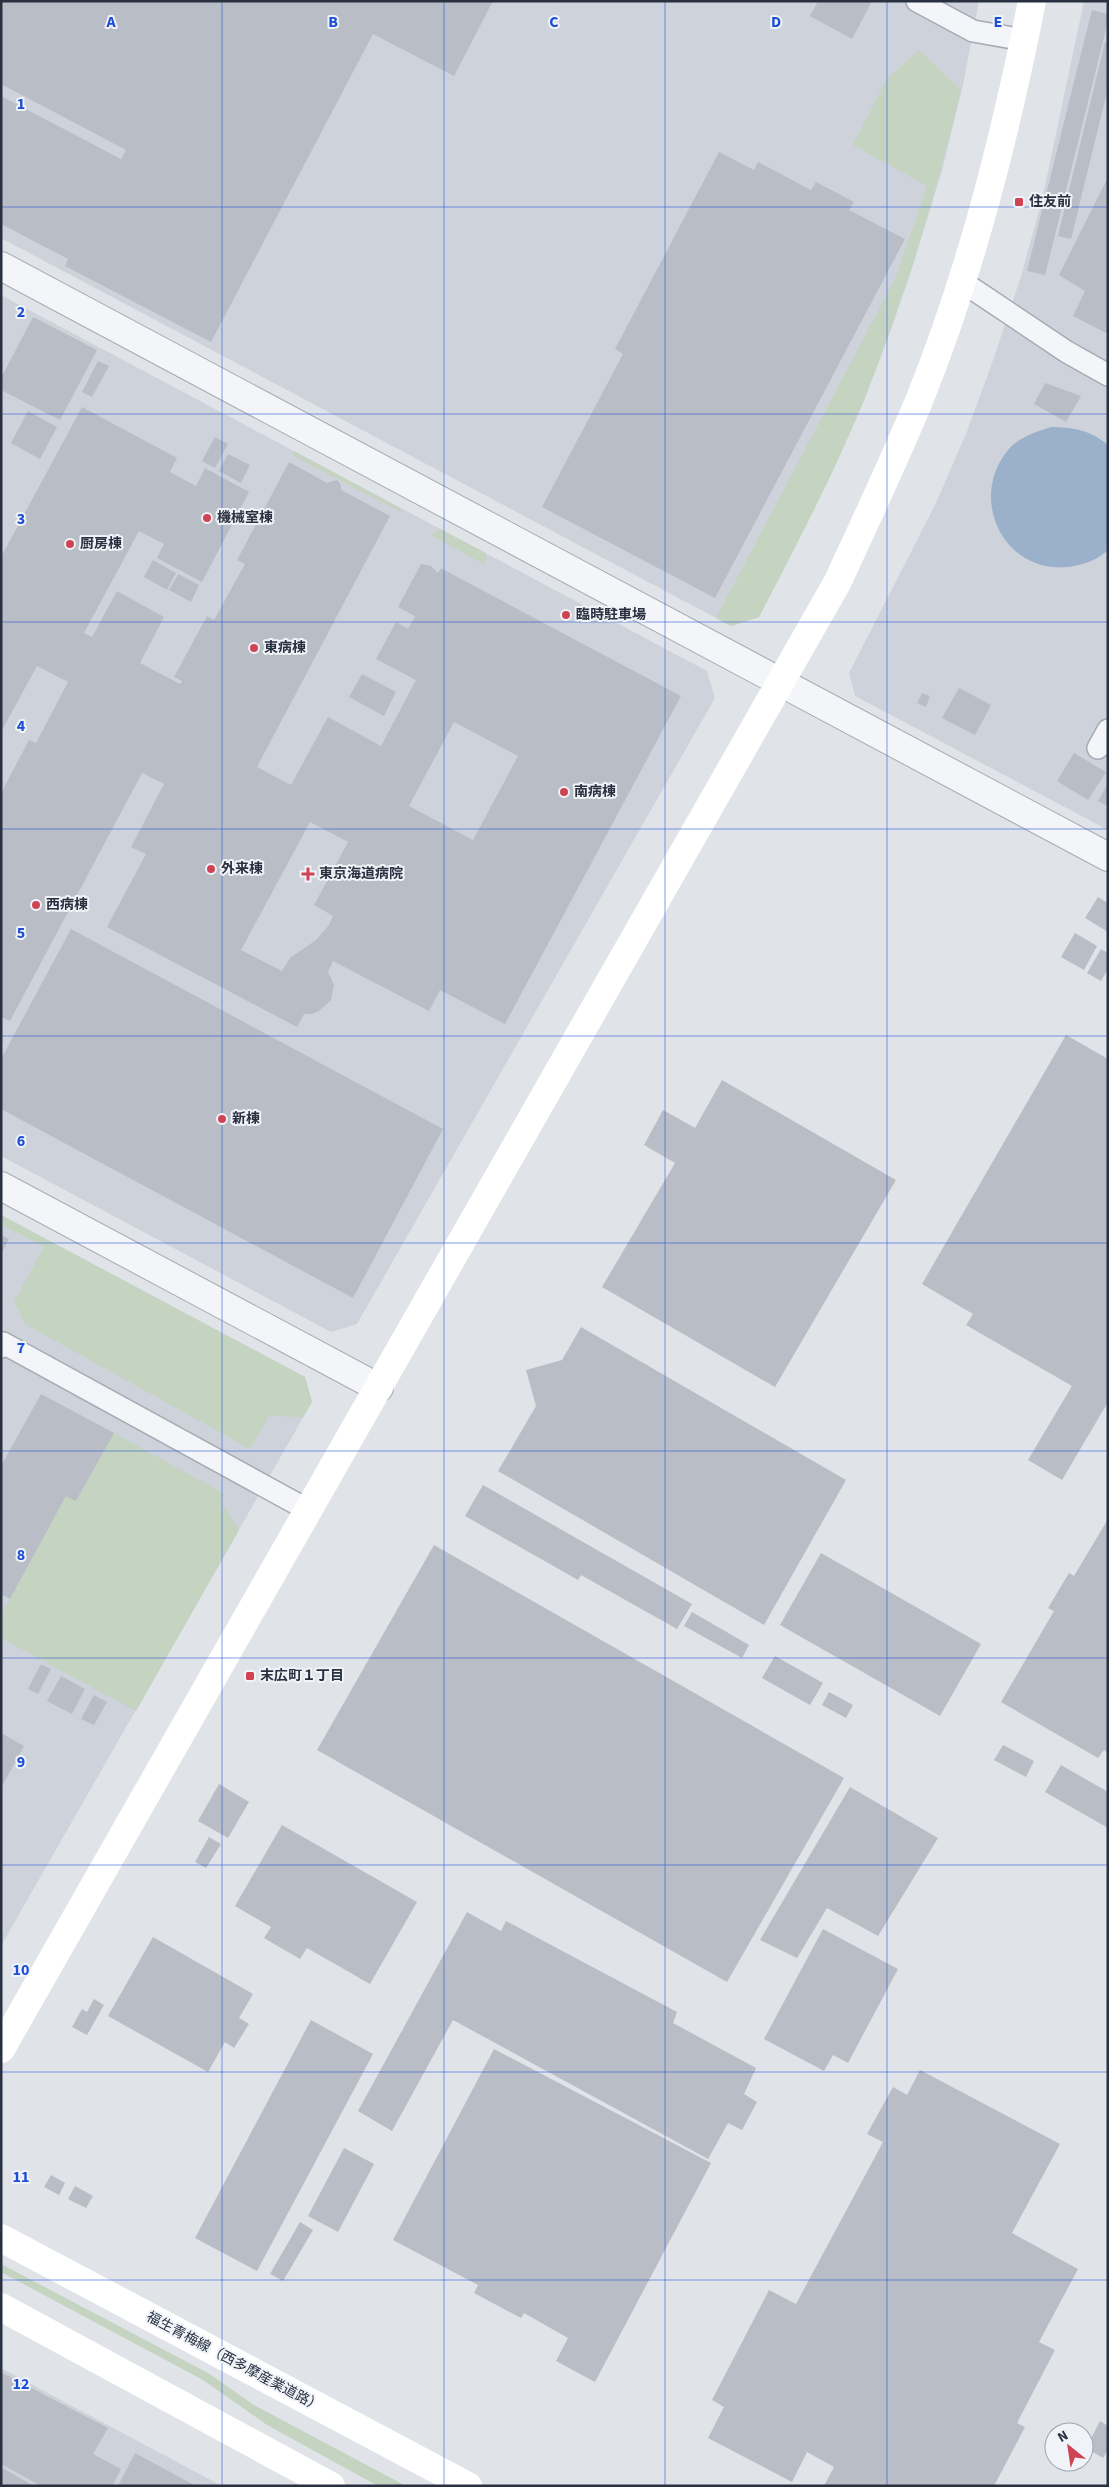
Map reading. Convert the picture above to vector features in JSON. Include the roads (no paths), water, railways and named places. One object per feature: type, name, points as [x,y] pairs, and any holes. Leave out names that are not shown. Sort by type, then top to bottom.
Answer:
[{"type":"street","points":[[1,2049],[836,583],[884,483],[919,399],[961,281],[988,192],[1032,1]]},
{"type":"street","points":[[1,266],[1108,857]]},
{"type":"street","points":[[1,1186],[378,1388]]},
{"type":"street","name":"福生青梅線（西多摩産業道路）","points":[[1,2238],[454,2483]]},
{"type":"street","points":[[1,2308],[331,2486]]},
{"type":"lane","points":[[917,1],[973,31],[1024,40]]},
{"type":"lane","points":[[961,281],[1067,352],[1108,375]]},
{"type":"lane","points":[[1,1347],[3,1343],[308,1510]]},
{"type":"water","points":[[1051,427],[1081,430],[1095,436],[1108,445],[1108,550],[1092,561],[1074,566],[1050,567],[1030,561],[1013,548],[1000,532],[993,513],[991,491],[996,470],[1008,450],[1022,438]]},
{"type":"place","name":"住友前","points":[[1019,202]]},
{"type":"place","name":"機械室棟","points":[[207,518]]},
{"type":"place","name":"厨房棟","points":[[70,544]]},
{"type":"place","name":"臨時駐車場","points":[[566,615]]},
{"type":"place","name":"東病棟","points":[[254,648]]},
{"type":"place","name":"南病棟","points":[[564,792]]},
{"type":"place","name":"外来棟","points":[[211,869]]},
{"type":"place","name":"東京海道病院","points":[[308,874]]},
{"type":"place","name":"西病棟","points":[[36,905]]},
{"type":"place","name":"新棟","points":[[222,1119]]},
{"type":"place","name":"末広町１丁目","points":[[250,1676]]}]
